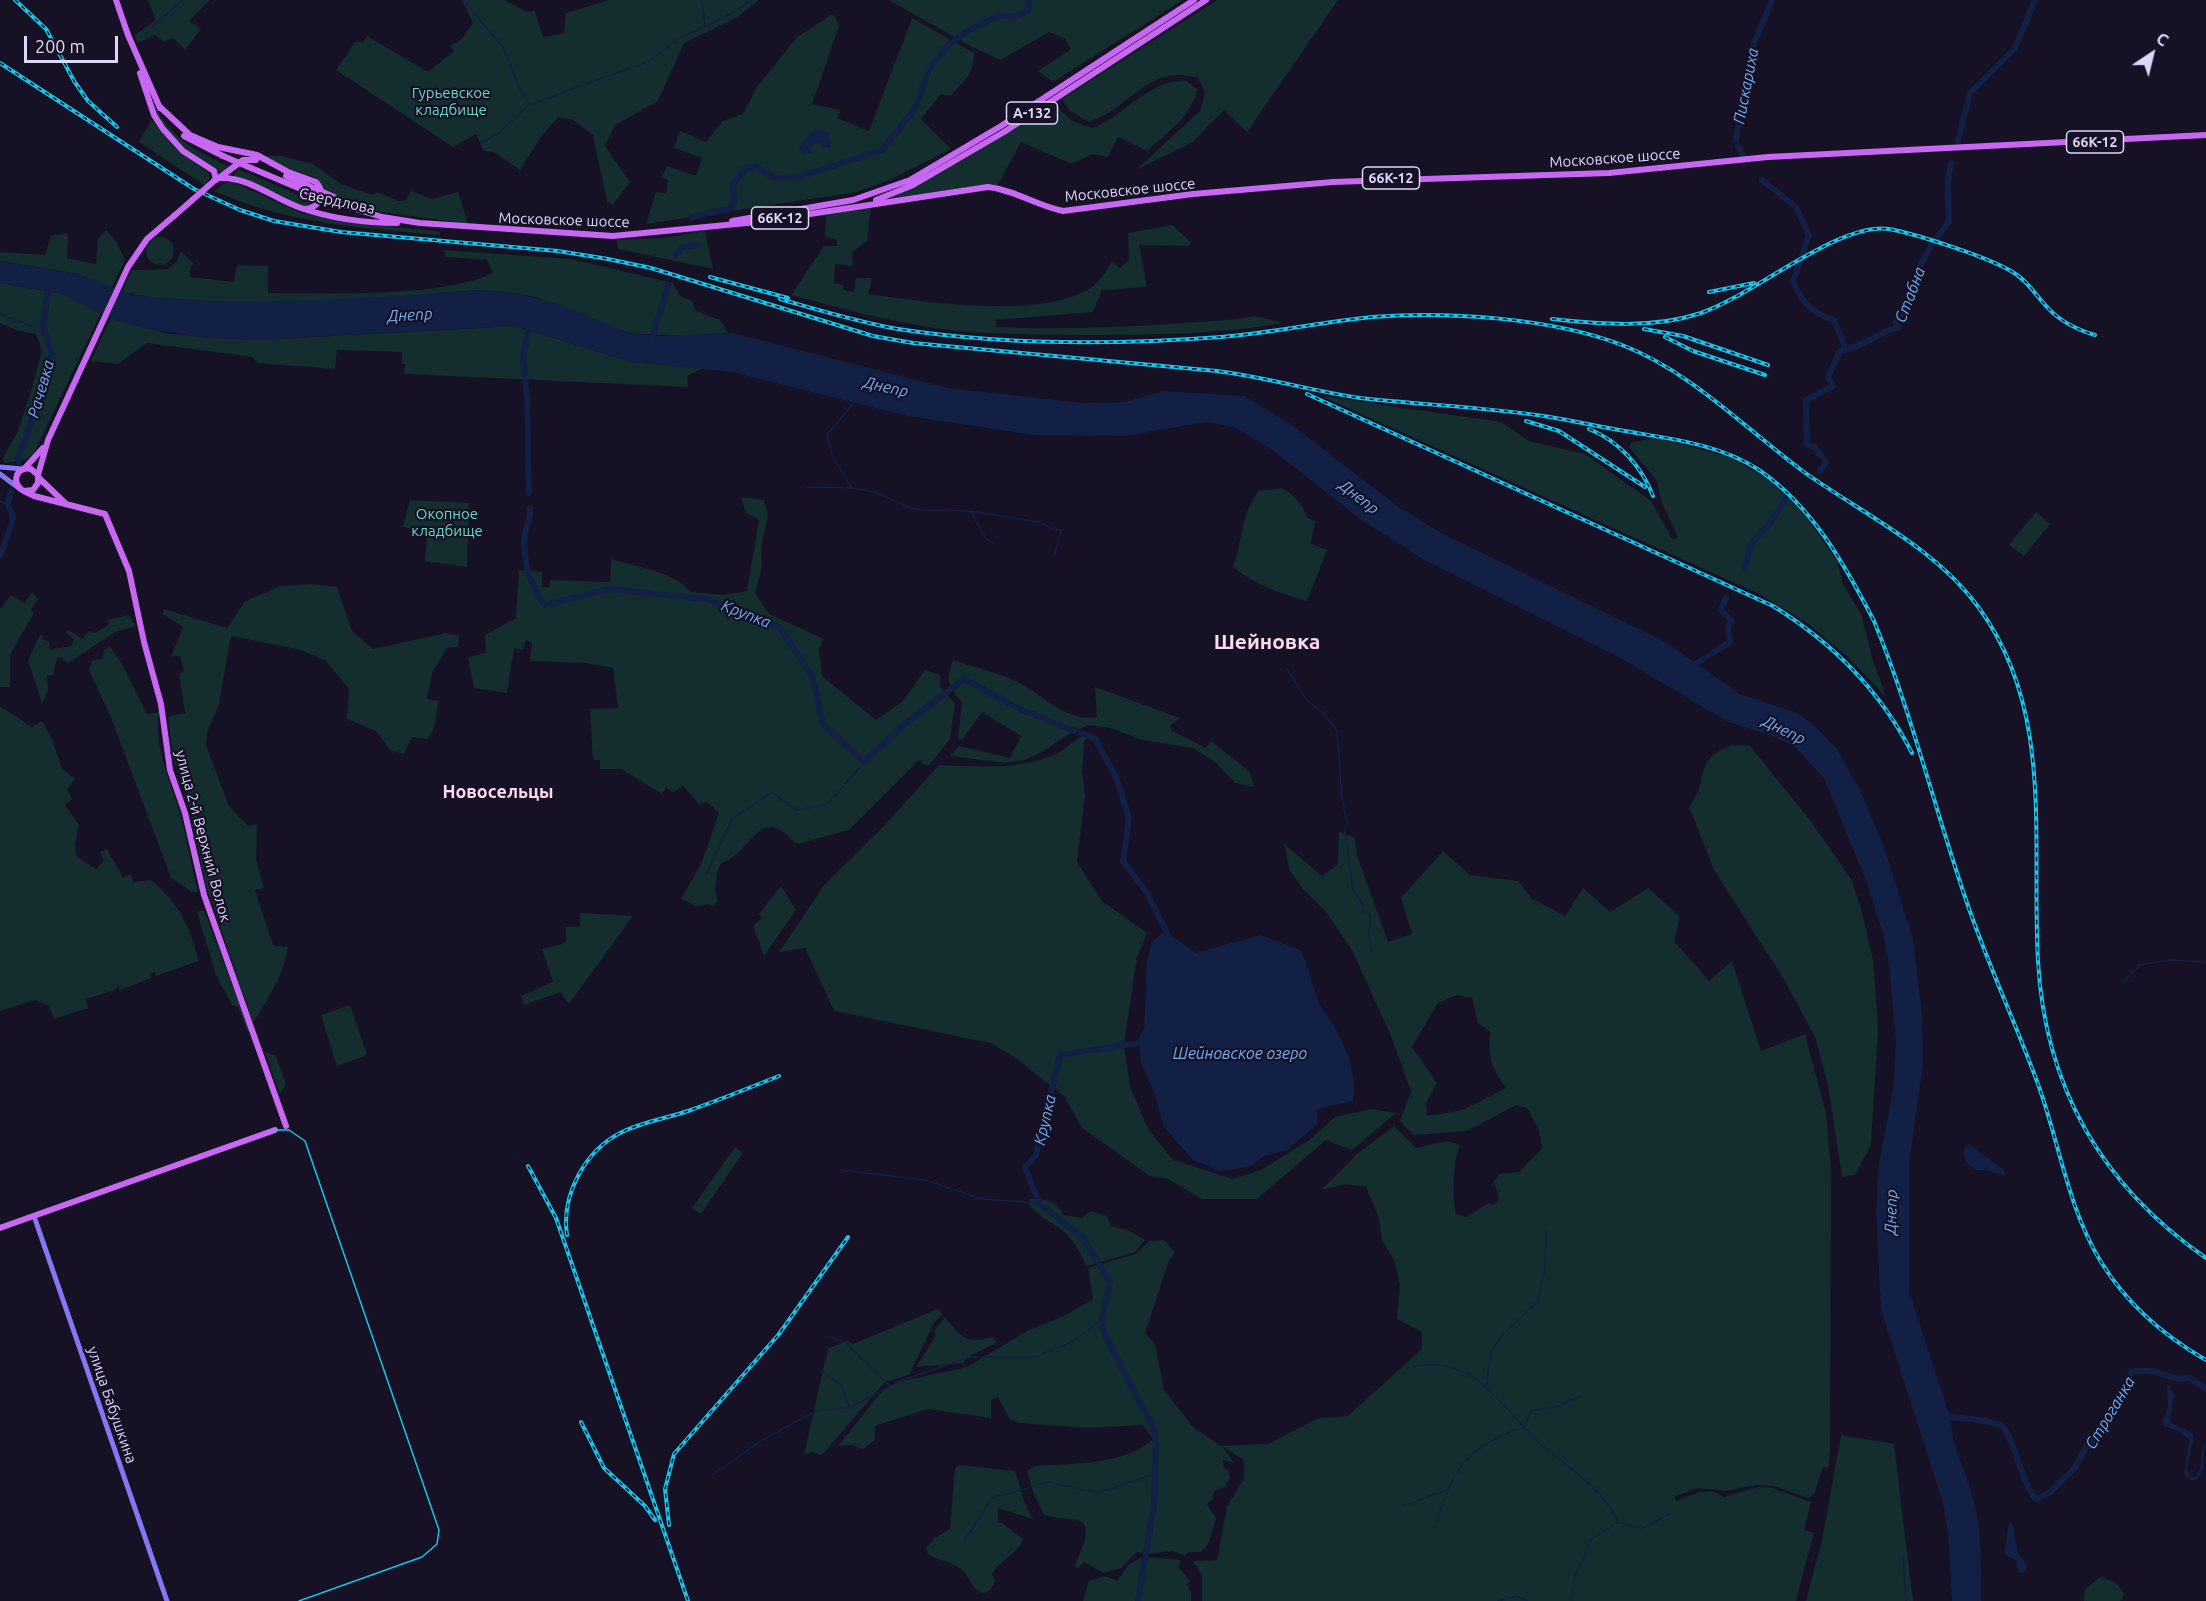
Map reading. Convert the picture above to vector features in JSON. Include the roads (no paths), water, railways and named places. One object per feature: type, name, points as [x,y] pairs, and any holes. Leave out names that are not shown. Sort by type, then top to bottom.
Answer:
[{"type":"main road","points":[[116,0],[156,120],[183,151],[214,171],[216,180]]},
{"type":"main road","name":"А-132","points":[[711,226],[744,218],[853,200],[910,180],[1001,126],[1194,0]]},
{"type":"main road","name":"А-132","points":[[849,207],[898,192],[926,178],[1004,132],[1206,0]]},
{"type":"main road","points":[[128,35],[167,119],[186,136],[223,156],[309,189]]},
{"type":"main road","points":[[160,106],[177,126],[198,139],[228,150],[256,156],[288,172],[316,182],[322,192],[321,199],[312,207],[303,209]]},
{"type":"main road","name":"Московское шоссе","points":[[309,189],[375,215],[420,223],[596,236],[645,235],[988,187],[1010,191],[1049,208],[1063,211],[1193,194],[1333,182],[1617,173],[1768,157],[1985,148],[2206,135]]},
{"type":"main road","points":[[22,490],[34,489],[48,440],[128,267],[147,238],[243,160],[250,158],[309,189]]},
{"type":"main road","name":"Свердлова","points":[[216,180],[234,178],[303,209],[387,223],[420,223]]},
{"type":"main road","points":[[22,490],[15,479],[48,440]]},
{"type":"main road","points":[[0,467],[31,469],[67,505]]},
{"type":"main road","points":[[0,474],[22,490],[67,505]]},
{"type":"main road","name":"улица 2-й Верхний Волок","points":[[67,505],[105,514],[129,571],[144,642],[161,704],[170,770],[185,813],[204,895],[286,1126]]},
{"type":"main road","points":[[0,1228],[286,1126]]},
{"type":"main road","name":"улица Бабушкина","points":[[34,1216],[168,1601]]},
{"type":"water","points":[[820,129],[829,134],[831,147],[823,147],[818,141],[811,148],[811,154],[807,152],[804,156],[799,149],[810,134]]},
{"type":"water","name":"Днепр","points":[[0,261],[78,274],[132,295],[201,301],[278,302],[476,290],[518,293],[560,305],[629,333],[658,336],[733,333],[948,388],[1082,403],[1126,402],[1162,391],[1245,396],[1292,425],[1400,508],[1445,535],[1664,641],[1740,694],[1798,713],[1816,727],[1837,749],[1861,792],[1884,847],[1913,939],[1922,1014],[1923,1064],[1909,1164],[1909,1291],[1950,1417],[1956,1450],[1977,1515],[1980,1539],[1981,1601],[1952,1601],[1948,1534],[1943,1503],[1881,1310],[1876,1212],[1879,1164],[1893,1090],[1896,1042],[1889,964],[1883,934],[1867,883],[1824,778],[1794,746],[1770,735],[1728,722],[1619,657],[1423,559],[1363,521],[1271,449],[1234,427],[1207,422],[1125,436],[1035,435],[907,416],[731,372],[631,362],[515,326],[257,340],[206,338],[142,328],[113,319],[63,294],[0,283]]},
{"type":"water","name":"Шейновское озеро","points":[[1165,931],[1196,953],[1261,935],[1300,950],[1318,1002],[1334,1026],[1347,1053],[1353,1073],[1353,1101],[1317,1109],[1317,1124],[1288,1150],[1264,1156],[1250,1167],[1220,1171],[1193,1160],[1164,1127],[1154,1092],[1141,1064],[1139,1039],[1144,1029],[1147,960],[1152,942]]},
{"type":"water","points":[[1969,1144],[2004,1170],[2005,1176],[1986,1170],[1976,1170],[1970,1165],[1965,1158],[1964,1151],[1964,1147]]},
{"type":"water","points":[[2167,1385],[2171,1386],[2174,1395],[2170,1420],[2194,1436],[2187,1469],[2190,1476],[2195,1477],[2198,1472],[2203,1447],[2206,1443],[2203,1470],[2196,1480],[2190,1480],[2184,1474],[2189,1439],[2164,1426],[2163,1421],[2168,1408]]},
{"type":"water","points":[[2012,1522],[2017,1550],[2027,1566],[2023,1574],[2018,1572],[2016,1560],[2004,1554],[2009,1523]]},
{"type":"waterway","points":[[145,34],[182,0]]},
{"type":"waterway","points":[[466,0],[466,4],[503,47],[529,105]]},
{"type":"waterway","points":[[702,0],[705,26]]},
{"type":"waterway","points":[[482,143],[500,132],[529,105],[649,61],[680,38],[720,20],[753,0]]},
{"type":"waterway","points":[[692,217],[729,209],[734,202],[733,184],[746,168],[756,167],[776,178],[798,177],[882,150],[915,109],[929,69],[948,45],[969,30],[1000,15],[1014,17],[1028,11],[1029,0]]},
{"type":"waterway","name":"Пискариха","points":[[1736,140],[1753,46],[1772,0]]},
{"type":"waterway","name":"Стабна","points":[[1958,141],[1970,93],[2015,48],[2035,0]]},
{"type":"waterway","name":"Пискариха","points":[[1738,146],[1743,155]]},
{"type":"waterway","name":"Стабна","points":[[1820,471],[1826,462],[1815,448],[1807,444],[1806,400],[1833,386],[1828,377],[1840,351],[1898,328],[1896,322],[1910,300],[1921,264],[1933,242],[1949,222],[1948,181],[1951,163]]},
{"type":"waterway","name":"Пискариха","points":[[1762,180],[1796,207],[1809,235],[1793,282],[1813,310],[1834,320],[1846,350]]},
{"type":"waterway","points":[[676,255],[683,247],[697,245]]},
{"type":"waterway","name":"Рачевка","points":[[19,462],[18,457],[52,355],[43,326],[49,285]]},
{"type":"waterway","points":[[651,342],[668,285]]},
{"type":"waterway","points":[[0,314],[32,326],[43,326]]},
{"type":"waterway","name":"Крупка","points":[[529,493],[527,397],[523,357],[530,324]]},
{"type":"waterway","points":[[852,488],[832,456],[827,435],[855,401]]},
{"type":"waterway","points":[[807,487],[860,489],[877,493],[916,509],[971,512],[986,539],[994,543]]},
{"type":"waterway","name":"Рачевка","points":[[0,556],[12,523],[13,516],[8,505],[11,491]]},
{"type":"waterway","name":"Стабна","points":[[1744,569],[1751,544],[1770,523],[1786,499]]},
{"type":"waterway","points":[[0,501],[8,505]]},
{"type":"waterway","name":"Крупка","points":[[530,508],[524,543],[526,562],[531,580],[545,605],[609,589],[706,599],[779,627],[812,675],[823,724],[864,762],[905,724],[947,692]]},
{"type":"waterway","points":[[970,511],[1039,522],[1054,530],[1061,530],[1055,554]]},
{"type":"waterway","name":"Стабна","points":[[1696,670],[1697,663],[1730,642],[1728,626],[1732,621],[1721,610],[1726,597]]},
{"type":"waterway","points":[[1287,669],[1306,699],[1324,714],[1337,731],[1342,799],[1347,822],[1345,831],[1353,890],[1364,906],[1363,910],[1370,915],[1369,936],[1372,952]]},
{"type":"waterway","name":"Крупка","points":[[951,689],[964,679],[1020,709],[1075,731]]},
{"type":"waterway","name":"Крупка","points":[[1081,733],[1095,739],[1116,777],[1129,818],[1123,861],[1147,893],[1169,937]]},
{"type":"waterway","points":[[707,873],[732,819],[772,792],[796,810],[827,805],[864,762]]},
{"type":"waterway","points":[[2122,984],[2140,965],[2170,960],[2206,962]]},
{"type":"waterway","name":"Крупка","points":[[1138,1601],[1154,1506],[1156,1445],[1153,1428],[1105,1335],[1102,1320],[1110,1282],[1083,1238],[1039,1203],[1025,1167],[1036,1155],[1060,1055],[1147,1042]]},
{"type":"waterway","points":[[840,1170],[925,1180],[982,1199],[1039,1203]]},
{"type":"waterway","points":[[1486,1388],[1491,1351],[1504,1333],[1538,1301],[1545,1270],[1546,1231]]},
{"type":"waterway","points":[[712,1475],[764,1439],[818,1410],[849,1408],[900,1381],[970,1357],[1036,1357],[1073,1341],[1102,1320]]},
{"type":"waterway","points":[[830,1337],[846,1343],[889,1385]]},
{"type":"waterway","points":[[1406,1368],[1442,1365],[1475,1378],[1545,1448],[1595,1490],[1612,1510],[1618,1522],[1643,1528],[1669,1514]]},
{"type":"waterway","points":[[818,1369],[841,1385],[849,1408]]},
{"type":"waterway","name":"Строганка","points":[[1942,1416],[1983,1421],[2003,1427],[2028,1487],[2037,1499],[2049,1493],[2074,1469],[2085,1449],[2110,1419],[2131,1372],[2149,1371],[2175,1378],[2190,1378],[2206,1389]]},
{"type":"waterway","points":[[1437,1522],[1449,1486],[1457,1472],[1476,1451],[1524,1427],[1531,1411],[1559,1406],[1580,1396]]},
{"type":"waterway","points":[[964,1541],[992,1498],[1049,1482],[1098,1493],[1154,1474]]},
{"type":"waterway","points":[[1403,1506],[1444,1491]]},
{"type":"waterway","points":[[1571,1601],[1575,1576],[1591,1540],[1618,1522]]},
{"type":"waterway","points":[[1903,1555],[1906,1601]]},
{"type":"waterway","points":[[1498,1601],[1517,1596],[1527,1601]]},
{"type":"tram line","points":[[275,1130],[289,1130],[305,1141],[439,1530],[437,1544],[422,1557],[299,1601]]},
{"type":"railway","points":[[15,0],[46,29],[74,81],[88,101],[117,127]]},
{"type":"railway","points":[[0,63],[194,189],[240,210],[274,221],[341,232],[558,251],[608,259],[651,268],[873,336],[913,343],[1217,371],[1360,398],[1550,417],[1695,444],[1744,461],[1778,485],[1811,519],[1839,558],[1874,621],[1899,688],[1973,921],[2039,1087],[2072,1198],[2090,1241],[2101,1262],[2122,1292],[2161,1330],[2206,1360]]},
{"type":"railway","points":[[1552,319],[1627,324],[1683,318],[1722,304],[1821,248],[1846,237],[1868,230],[1889,229],[1955,248],[2007,269],[2026,282],[2058,317],[2076,328],[2095,335]]},
{"type":"railway","points":[[710,277],[788,298]]},
{"type":"railway","points":[[1709,292],[1754,283]]},
{"type":"railway","points":[[780,299],[898,329],[1018,341],[1100,342],[1221,337],[1353,319],[1401,315],[1499,319],[1564,328],[1622,345],[1647,356],[1694,385],[1804,472],[1898,533],[1942,567],[1979,608],[2003,648],[2019,690],[2029,734],[2036,824],[2038,961],[2043,1007],[2053,1051],[2067,1092],[2086,1130],[2109,1166],[2137,1199],[2169,1230],[2206,1258]]},
{"type":"railway","points":[[1644,329],[1683,336],[1768,365]]},
{"type":"railway","points":[[1665,337],[1693,351],[1765,375]]},
{"type":"railway","points":[[1307,394],[1773,606],[1816,636],[1853,670],[1885,709],[1912,753]]},
{"type":"railway","points":[[1526,421],[1559,431],[1645,487]]},
{"type":"railway","points":[[1589,429],[1610,440],[1628,456],[1643,475],[1653,496]]},
{"type":"railway","points":[[567,1235],[568,1205],[578,1175],[597,1150],[609,1140],[622,1132],[688,1111],[779,1076]]},
{"type":"railway","points":[[528,1166],[556,1218],[688,1601]]},
{"type":"railway","points":[[669,1525],[665,1489],[674,1454],[779,1334],[848,1237]]},
{"type":"railway","points":[[581,1422],[604,1468],[645,1506],[655,1520]]},
{"type":"district","name":"Шейновка","points":[[1267,642]]},
{"type":"district","name":"Новосельцы","points":[[498,792]]},
{"type":"park label","name":"Гурьевское кладбище","points":[[451,102]]},
{"type":"park label","name":"Окопное кладбище","points":[[447,522]]}]
